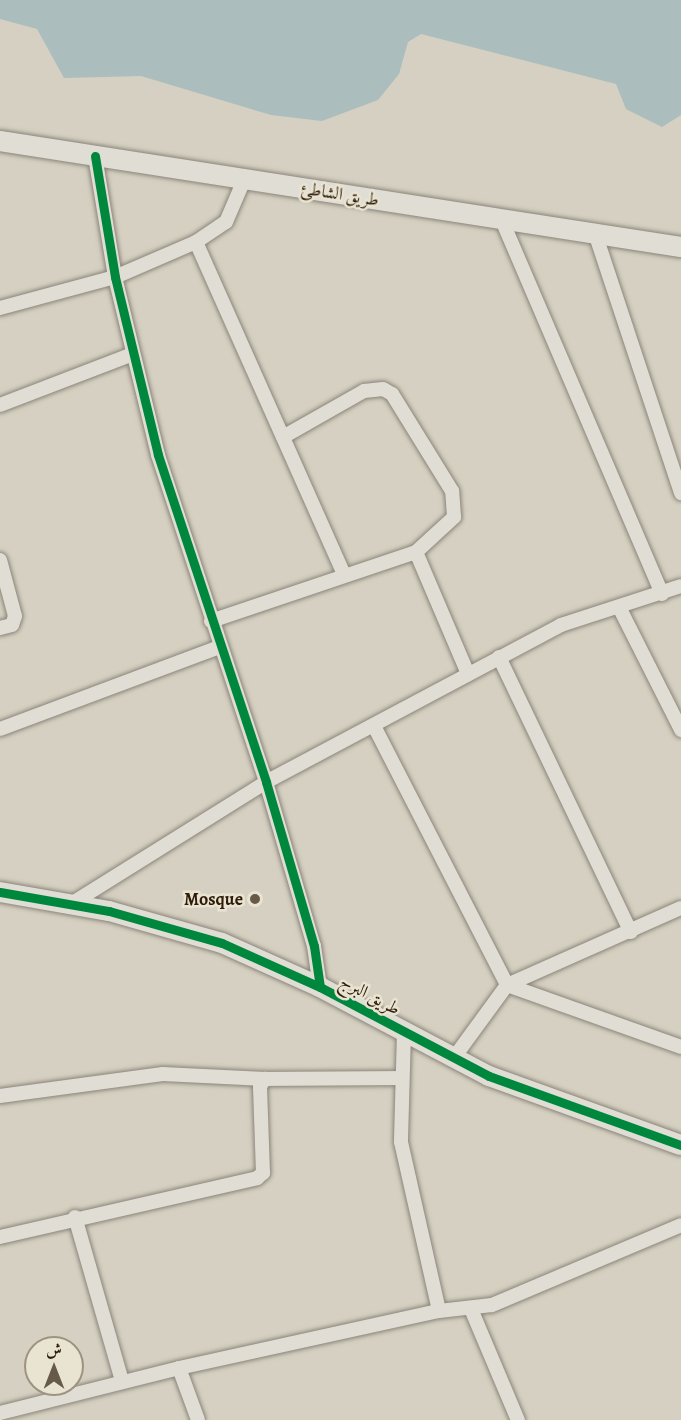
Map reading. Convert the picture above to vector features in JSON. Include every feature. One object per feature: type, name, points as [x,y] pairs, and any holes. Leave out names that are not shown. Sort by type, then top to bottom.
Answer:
[{"type":"street","name":"طريق الشاطئ","points":[[0,141],[681,247]]},
{"type":"street","points":[[95,156],[115,278],[134,354],[211,621],[266,782],[314,946],[320,987]]},
{"type":"street","points":[[0,308],[115,278],[196,242],[226,222],[244,180]]},
{"type":"street","points":[[501,218],[662,594]]},
{"type":"street","points":[[596,233],[681,493]]},
{"type":"street","points":[[196,242],[344,574]]},
{"type":"street","points":[[0,405],[134,354]]},
{"type":"street","points":[[211,621],[344,574],[416,552],[438,536],[454,517],[455,506],[392,394],[374,387],[283,437]]},
{"type":"street","points":[[416,552],[468,674]]},
{"type":"street","points":[[0,560],[15,616],[12,625],[0,628]]},
{"type":"street","points":[[71,904],[266,782],[499,657],[581,616],[619,607],[681,586]]},
{"type":"street","points":[[619,607],[681,730]]},
{"type":"street","points":[[0,729],[219,646]]},
{"type":"street","points":[[499,657],[631,932]]},
{"type":"street","points":[[374,726],[507,985],[681,1047]]},
{"type":"street","name":"طريق البرج","points":[[0,892],[71,904],[177,928],[320,987],[453,1059],[564,1106],[681,1145]]},
{"type":"street","points":[[453,1059],[507,985],[681,908]]},
{"type":"street","points":[[404,1032],[399,1078],[401,1142],[439,1311]]},
{"type":"street","points":[[0,1096],[163,1074],[265,1079],[399,1078]]},
{"type":"street","points":[[0,1237],[75,1217],[257,1178],[263,1173],[260,1086],[265,1079]]},
{"type":"street","points":[[75,1217],[122,1381]]},
{"type":"street","points":[[0,1413],[179,1368],[439,1311],[471,1309],[516,1298],[681,1225]]},
{"type":"street","points":[[471,1309],[518,1420]]},
{"type":"street","points":[[179,1368],[198,1420]]},
{"type":"shaded area","points":[[0,0],[681,0],[681,115],[662,127],[626,109],[616,84],[421,34],[408,42],[399,74],[378,100],[322,121],[271,115],[141,76],[64,78],[37,29],[0,19]]},
{"type":"cycle path","points":[[95,156],[115,277],[158,455],[266,782],[314,946],[320,987]]},
{"type":"cycle path","points":[[0,892],[109,911],[222,943],[320,987],[489,1076],[681,1145]]},
{"type":"place","name":"Mosque","points":[[255,899]]}]
